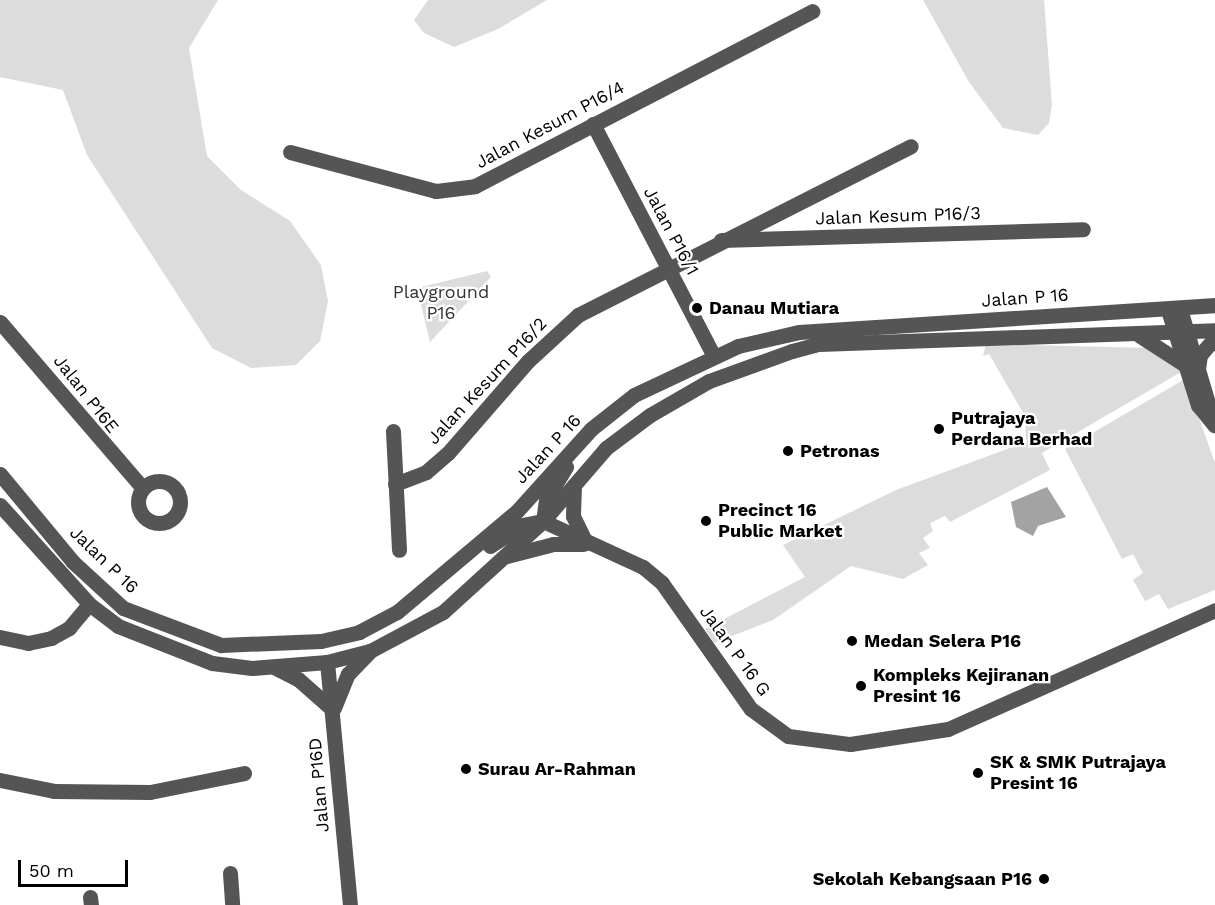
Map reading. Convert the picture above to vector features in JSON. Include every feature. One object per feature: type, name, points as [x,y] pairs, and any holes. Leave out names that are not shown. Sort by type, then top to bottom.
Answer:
[{"type":"street","name":"Jalan Kesum P16/4","points":[[290,153],[453,191],[475,186],[812,11]]},
{"type":"street","name":"Jalan P16/1","points":[[593,124],[714,356]]},
{"type":"street","name":"Jalan Kesum P16/3","points":[[668,265],[911,146]]},
{"type":"street","name":"Jalan Kesum P16/3","points":[[715,241],[1083,229]]},
{"type":"street","name":"Jalan Kesum P16/2","points":[[396,484],[426,472],[448,453],[528,361],[578,315],[668,265]]},
{"type":"street","name":"Jalan P 16","points":[[0,474],[73,562],[123,608],[221,645],[285,643],[359,632],[398,612],[453,570],[518,511],[591,429],[634,395],[714,356],[799,332],[1215,305]]},
{"type":"street","points":[[1174,309],[1192,367],[1198,405],[1214,426]]},
{"type":"street","name":"Jalan P16E","points":[[0,322],[143,488]]},
{"type":"street","name":"Jalan P 16","points":[[0,505],[89,604],[118,626],[178,653],[252,668],[327,662],[370,651],[442,612],[543,521],[606,448],[650,415],[710,381],[792,351],[819,344],[1138,335],[1215,330]]},
{"type":"street","points":[[1138,335],[1192,367]]},
{"type":"street","points":[[1192,367],[1215,338]]},
{"type":"street","points":[[453,570],[522,525],[543,521],[546,500],[591,429]]},
{"type":"street","points":[[393,431],[399,550]]},
{"type":"street","points":[[504,557],[553,544],[586,543],[573,516],[574,485]]},
{"type":"street","name":"Jalan P 16 G","points":[[543,521],[586,543],[643,567],[662,582],[751,709],[788,736],[850,744],[948,729],[1215,610]]},
{"type":"street","points":[[0,637],[28,643],[51,638],[69,628],[89,604]]},
{"type":"street","points":[[285,643],[313,651],[327,662],[359,632]]},
{"type":"street","points":[[274,666],[298,679],[332,711],[348,674],[370,651]]},
{"type":"street","name":"Jalan P16D","points":[[327,662],[350,905]]},
{"type":"street","points":[[0,780],[54,791],[150,792],[244,773]]},
{"type":"street","points":[[230,873],[232,905]]},
{"type":"green space","points":[[0,0],[218,0],[189,48],[207,156],[241,190],[290,221],[321,265],[328,301],[320,341],[296,365],[251,368],[212,348],[87,155],[63,90],[0,77]]},
{"type":"green space","points":[[428,0],[547,0],[498,29],[454,47],[424,33],[414,20]]},
{"type":"green space","points":[[923,0],[1044,0],[1052,105],[1049,123],[1038,135],[1003,128],[969,82]]},
{"type":"green space","name":"Playground P16","points":[[487,271],[491,277],[430,342],[417,288]]},
{"type":"green space","points":[[986,344],[1152,348],[1181,372],[1042,453],[1050,470],[950,522],[945,516],[930,523],[933,531],[923,538],[930,548],[919,553],[928,565],[903,579],[851,566],[773,620],[714,643],[705,629],[805,577],[783,545],[896,490],[1026,442],[1025,416],[989,354],[983,356]]},
{"type":"green space","points":[[1185,379],[1215,463],[1215,590],[1168,609],[1159,594],[1145,601],[1133,580],[1143,573],[1133,554],[1122,559],[1065,449]]},
{"type":"shaded area","points":[[1047,487],[1066,517],[1038,526],[1033,536],[1016,527],[1011,502]]},
{"type":"place","name":"Danau Mutiara","points":[[697,308]]},
{"type":"place","name":"Putrajaya Perdana Berhad","points":[[939,429]]},
{"type":"place","name":"Petronas","points":[[788,451]]},
{"type":"place","name":"Precinct 16 Public Market","points":[[706,521]]},
{"type":"place","name":"Medan Selera P16","points":[[852,641]]},
{"type":"place","name":"Kompleks Kejiranan Presint 16","points":[[861,686]]},
{"type":"place","name":"Surau Ar-Rahman","points":[[466,769]]},
{"type":"place","name":"SK & SMK Putrajaya Presint 16","points":[[978,773]]},
{"type":"place","name":"Sekolah Kebangsaan P16","points":[[1044,879]]}]
